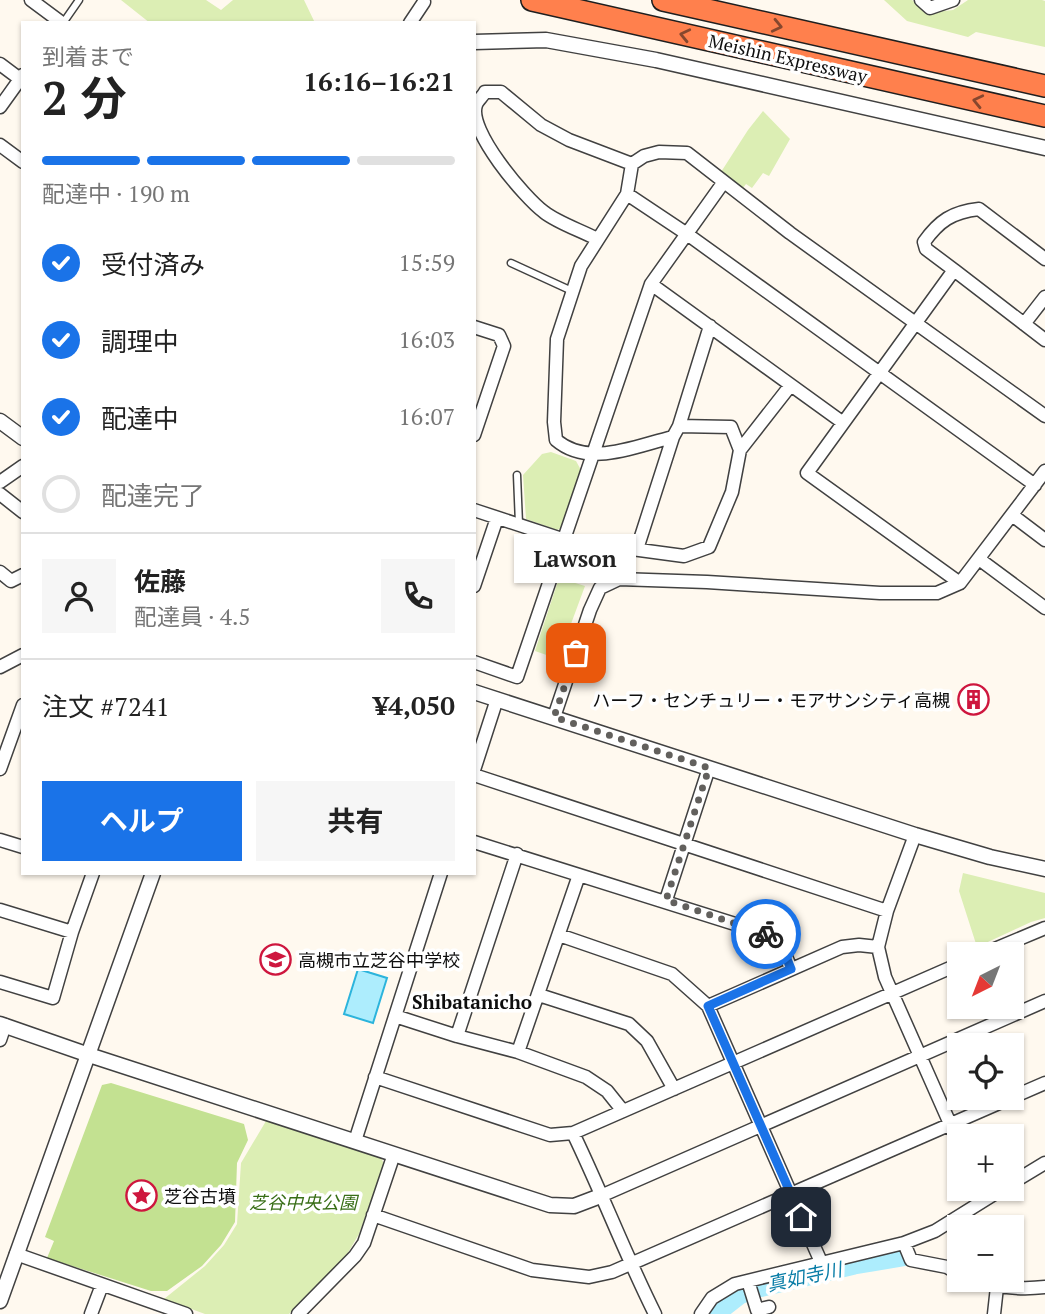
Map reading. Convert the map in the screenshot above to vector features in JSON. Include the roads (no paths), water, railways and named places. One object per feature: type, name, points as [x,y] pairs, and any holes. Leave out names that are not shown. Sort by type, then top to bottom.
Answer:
[{"type":"highway","name":"Meishin Expressway","points":[[532,0],[1045,116]]},
{"type":"highway","name":"Meishin Expressway","points":[[663,0],[1045,86]]},
{"type":"street","points":[[31,0],[59,21]]},
{"type":"street","points":[[921,0],[930,8],[953,0]]},
{"type":"street","points":[[411,21],[424,2]]},
{"type":"street","points":[[476,42],[546,40],[644,58],[1045,148]]},
{"type":"street","points":[[0,64],[21,77],[0,107]]},
{"type":"street","points":[[476,105],[485,92],[501,92],[541,125],[569,140],[632,164]]},
{"type":"street","points":[[476,121],[493,153],[513,181],[544,213],[597,239]]},
{"type":"street","points":[[0,145],[21,161]]},
{"type":"street","points":[[740,450],[731,427],[676,431],[593,456],[566,449],[556,440],[554,422],[557,339],[581,266],[627,194],[632,164],[644,156],[659,152],[687,153],[723,183],[1045,416]]},
{"type":"street","points":[[476,663],[517,677],[651,284],[723,183]]},
{"type":"street","points":[[627,194],[687,234],[1035,485]]},
{"type":"street","points":[[1045,259],[979,209],[961,211],[936,225],[924,242],[926,250],[1045,340]]},
{"type":"street","points":[[954,270],[807,473],[960,583]]},
{"type":"street","points":[[651,284],[842,422]]},
{"type":"street","points":[[1024,324],[1045,297]]},
{"type":"street","points":[[637,549],[710,326]]},
{"type":"street","points":[[476,328],[499,335],[504,346],[476,429]]},
{"type":"street","points":[[476,511],[565,540],[684,556],[709,547],[732,492],[740,450],[790,386]]},
{"type":"street","points":[[0,421],[21,437]]},
{"type":"street","points":[[0,482],[21,467]]},
{"type":"street","points":[[554,717],[600,588],[619,579],[937,593],[960,583],[1045,471]]},
{"type":"street","points":[[0,494],[21,510]]},
{"type":"street","points":[[1012,515],[1045,540]]},
{"type":"street","points":[[476,580],[497,517]]},
{"type":"street","points":[[979,559],[1045,608]]},
{"type":"street","points":[[0,572],[11,581]]},
{"type":"street","points":[[0,667],[21,656]]},
{"type":"street","points":[[476,692],[915,835],[990,857],[1045,869]]},
{"type":"street","points":[[476,766],[497,699]]},
{"type":"street","points":[[0,769],[21,711]]},
{"type":"street","points":[[666,900],[709,768]]},
{"type":"street","points":[[476,773],[887,911]]},
{"type":"street","points":[[915,835],[887,911],[878,947],[885,977],[950,1124],[1045,1083]]},
{"type":"street","points":[[0,839],[21,846]]},
{"type":"street","points":[[476,843],[666,900],[769,935],[783,949],[791,969]]},
{"type":"street","points":[[457,1036],[517,854]]},
{"type":"street","points":[[0,982],[53,998],[92,875]]},
{"type":"street","points":[[0,1301],[3,1280],[16,1254],[152,875]]},
{"type":"street","points":[[355,1141],[440,875]]},
{"type":"street","points":[[518,1052],[579,875]]},
{"type":"street","points":[[0,909],[72,932]]},
{"type":"street","points":[[1013,942],[1045,929]]},
{"type":"street","points":[[559,935],[672,974],[708,1006],[821,1262]]},
{"type":"street","points":[[708,1006],[842,947],[878,947]]},
{"type":"street","points":[[375,1077],[550,1135],[573,1133],[947,969]]},
{"type":"street","points":[[539,995],[629,1024],[647,1041],[674,1089]]},
{"type":"street","points":[[0,1040],[2,1025],[551,1205],[574,1206],[1045,1001]]},
{"type":"street","points":[[395,1016],[518,1052],[586,1077],[607,1091],[623,1111]]},
{"type":"street","points":[[373,1215],[532,1270],[589,1277],[612,1272],[947,1125]]},
{"type":"street","points":[[573,1133],[654,1314]]},
{"type":"street","points":[[298,1314],[355,1256],[364,1243],[394,1154]]},
{"type":"street","points":[[1024,1176],[1045,1163]]},
{"type":"street","points":[[701,1314],[712,1298],[735,1284],[904,1243],[935,1231],[985,1201]]},
{"type":"street","points":[[904,1243],[911,1260],[947,1267]]},
{"type":"street","points":[[16,1254],[186,1314]]},
{"type":"street","points":[[748,1281],[757,1310],[769,1307]]},
{"type":"street","points":[[91,1314],[102,1284]]},
{"type":"street","points":[[1024,1289],[1045,1287]]},
{"type":"street","points":[[994,1314],[996,1292]]},
{"type":"lane","points":[[63,21],[79,0]]},
{"type":"lane","points":[[511,263],[574,292]]},
{"type":"lane","points":[[517,475],[519,524]]},
{"type":"water","points":[[358,969],[387,978],[373,1023],[344,1014]]},
{"type":"waterway","name":"真如寺川","points":[[712,1314],[739,1293],[754,1287],[854,1263],[902,1255]]},
{"type":"place","name":"Lawson","points":[[576,653]]},
{"type":"place","name":"ハーフ・センチュリー・モアサンシティ高槻","points":[[973,700]]},
{"type":"place","name":"高槻市立芝谷中学校","points":[[275,960]]},
{"type":"place","name":"芝谷古墳","points":[[141,1196]]},
{"type":"district","name":"Shibatanicho","points":[[472,1001]]},
{"type":"park label","name":"芝谷中央公園","points":[[303,1202]]}]
